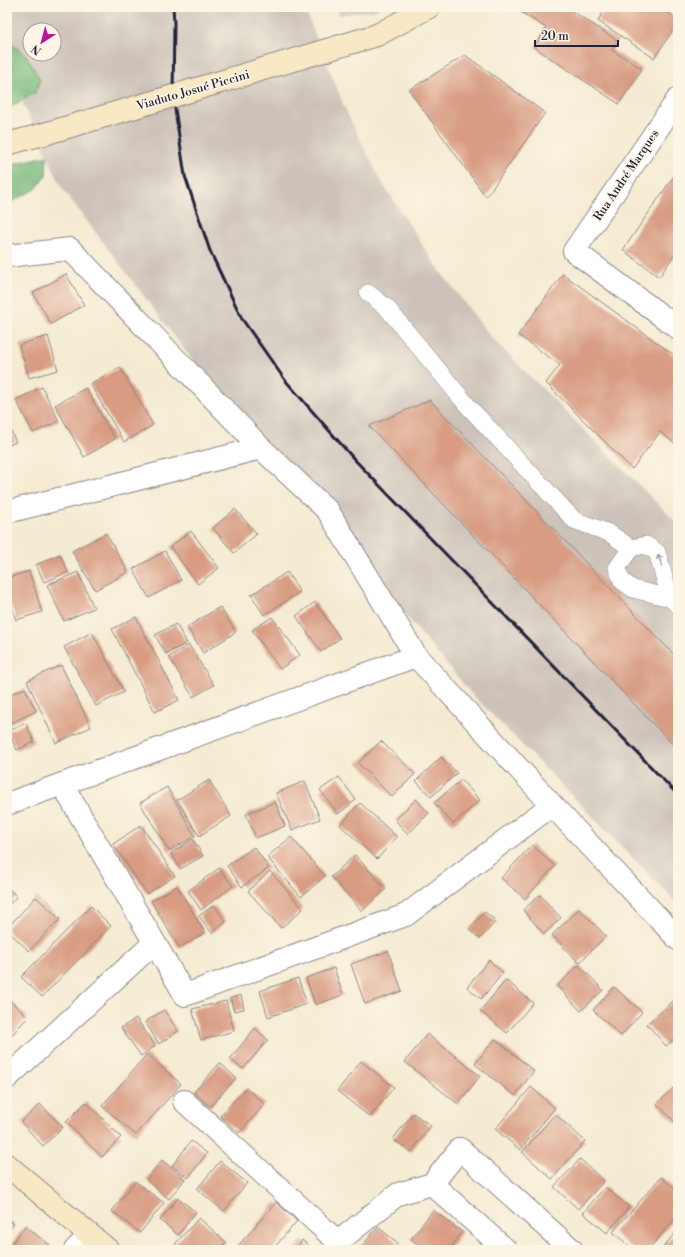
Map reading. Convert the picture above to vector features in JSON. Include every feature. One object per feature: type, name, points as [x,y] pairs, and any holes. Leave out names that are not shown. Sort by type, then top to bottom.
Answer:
[{"type":"street","name":"Viaduto Josué Piccini","points":[[7,144],[377,35],[429,7]]},
{"type":"street","name":"Rua André Marques","points":[[678,99],[574,251],[678,328]]},
{"type":"street","points":[[7,256],[70,249],[261,448],[328,511],[416,656],[552,805],[678,939]]},
{"type":"street","points":[[7,512],[261,448]]},
{"type":"street","points":[[7,804],[416,656]]},
{"type":"street","points":[[62,784],[185,995],[406,915],[552,805]]},
{"type":"street","points":[[7,1078],[154,943]]},
{"type":"street","points":[[184,1101],[338,1242],[398,1194],[432,1184],[460,1149],[572,1250]]},
{"type":"street","points":[[7,1165],[83,1243],[108,1250]]},
{"type":"street","points":[[432,1184],[506,1250]]},
{"type":"lane","points":[[368,293],[387,308],[467,405],[574,520],[609,534],[631,548]]},
{"type":"lane","points":[[646,545],[657,552],[674,601],[633,589],[622,580],[617,568],[631,548],[646,545]]},
{"type":"shaded area","points":[[7,7],[304,7],[347,113],[381,181],[434,263],[491,337],[678,524],[678,904],[470,692],[206,378],[62,188],[7,70]]},
{"type":"shaded area","points":[[338,7],[380,7],[376,10],[339,15]]},
{"type":"green space","points":[[7,41],[22,52],[22,62],[30,62],[40,80],[35,93],[7,109]]},
{"type":"green space","points":[[47,156],[46,176],[36,189],[7,204],[7,165]]},
{"type":"building","points":[[520,7],[566,7],[618,41],[612,50],[642,69],[619,104],[534,47],[546,28],[518,10]]},
{"type":"building","points":[[606,7],[659,7],[678,19],[678,23],[654,58],[598,21]]},
{"type":"building","points":[[465,55],[545,113],[486,197],[409,90]]},
{"type":"building","points":[[678,170],[678,250],[659,277],[623,250]]},
{"type":"building","points":[[66,274],[84,305],[51,324],[33,293]]},
{"type":"building","points":[[563,274],[678,358],[678,446],[660,432],[632,469],[546,383],[560,365],[518,335]]},
{"type":"building","points":[[48,336],[58,370],[29,378],[19,345]]},
{"type":"building","points":[[120,367],[153,425],[124,442],[90,384]]},
{"type":"building","points":[[42,387],[59,421],[33,433],[16,400]]},
{"type":"building","points":[[86,388],[115,439],[84,457],[55,405]]},
{"type":"building","points":[[430,400],[678,659],[678,750],[369,426]]},
{"type":"building","points":[[7,422],[16,442],[7,446]]},
{"type":"building","points":[[235,509],[257,534],[234,553],[213,528]]},
{"type":"building","points":[[191,531],[219,568],[198,584],[170,547]]},
{"type":"building","points":[[106,533],[128,572],[95,590],[72,551]]},
{"type":"building","points":[[165,551],[181,580],[149,598],[133,569]]},
{"type":"building","points":[[60,554],[68,572],[44,582],[36,565]]},
{"type":"building","points":[[29,571],[42,612],[16,620],[7,594],[7,578]]},
{"type":"building","points":[[78,572],[94,608],[64,621],[47,585]]},
{"type":"building","points":[[287,572],[300,592],[264,615],[251,595]]},
{"type":"building","points":[[315,602],[340,638],[321,652],[296,616]]},
{"type":"building","points":[[220,607],[236,632],[203,653],[187,627]]},
{"type":"building","points":[[136,617],[179,700],[155,712],[112,629]]},
{"type":"building","points":[[272,617],[300,655],[280,669],[252,630]]},
{"type":"building","points":[[176,624],[187,643],[166,654],[155,635]]},
{"type":"building","points":[[92,632],[124,692],[96,706],[64,647]]},
{"type":"building","points":[[189,645],[214,685],[193,697],[169,657]]},
{"type":"building","points":[[61,665],[91,727],[56,743],[27,681]]},
{"type":"building","points":[[25,688],[36,711],[7,725],[7,696]]},
{"type":"building","points":[[26,723],[34,742],[17,750],[8,731]]},
{"type":"building","points":[[381,741],[415,774],[392,797],[358,763]]},
{"type":"building","points":[[441,757],[457,773],[431,797],[416,781]]},
{"type":"building","points":[[339,777],[356,800],[338,814],[320,790]]},
{"type":"building","points":[[209,780],[231,816],[199,836],[177,800]]},
{"type":"building","points":[[461,780],[480,800],[453,824],[434,803]]},
{"type":"building","points":[[305,781],[320,819],[292,830],[276,793]]},
{"type":"building","points":[[167,787],[195,836],[169,851],[140,803]]},
{"type":"building","points":[[416,799],[429,813],[408,834],[395,820]]},
{"type":"building","points":[[275,802],[285,826],[256,838],[246,814]]},
{"type":"building","points":[[360,803],[397,837],[377,859],[340,825]]},
{"type":"building","points":[[141,825],[175,876],[147,894],[113,844]]},
{"type":"building","points":[[291,837],[325,876],[301,897],[267,857]]},
{"type":"building","points":[[193,839],[203,856],[180,869],[171,853]]},
{"type":"building","points":[[532,845],[555,866],[525,899],[501,878]]},
{"type":"building","points":[[254,847],[269,868],[242,887],[227,866]]},
{"type":"building","points":[[355,855],[386,889],[362,911],[331,877]]},
{"type":"building","points":[[219,868],[233,886],[201,910],[188,891]]},
{"type":"building","points":[[270,871],[303,909],[281,928],[248,891]]},
{"type":"building","points":[[177,886],[205,933],[179,948],[151,901]]},
{"type":"building","points":[[7,887],[17,897],[7,906]]},
{"type":"building","points":[[540,895],[561,918],[544,934],[523,910]]},
{"type":"building","points":[[36,897],[60,919],[29,951],[7,930],[7,928]]},
{"type":"building","points":[[214,905],[226,922],[212,933],[199,916]]},
{"type":"building","points":[[91,906],[111,926],[42,997],[21,977]]},
{"type":"building","points":[[579,909],[606,936],[579,963],[552,935]]},
{"type":"building","points":[[485,912],[496,921],[480,939],[469,929]]},
{"type":"building","points":[[388,951],[402,991],[365,1004],[351,964]]},
{"type":"building","points":[[489,960],[503,973],[481,999],[467,987]]},
{"type":"building","points":[[579,965],[603,990],[581,1011],[557,986]]},
{"type":"building","points":[[334,968],[343,995],[315,1005],[306,978]]},
{"type":"building","points":[[298,978],[307,1004],[268,1017],[260,991]]},
{"type":"building","points":[[506,980],[533,1003],[507,1033],[480,1011]]},
{"type":"building","points":[[614,987],[642,1012],[621,1036],[593,1010]]},
{"type":"building","points":[[241,995],[244,1009],[234,1011],[230,998]]},
{"type":"building","points":[[678,997],[678,1035],[666,1046],[647,1024]]},
{"type":"building","points":[[7,998],[28,1017],[7,1040]]},
{"type":"building","points":[[226,1001],[234,1031],[201,1040],[192,1009]]},
{"type":"building","points":[[164,1010],[178,1031],[159,1044],[145,1022]]},
{"type":"building","points":[[136,1018],[155,1046],[141,1056],[121,1028]]},
{"type":"building","points":[[255,1028],[268,1040],[243,1069],[230,1059]]},
{"type":"building","points":[[427,1034],[480,1076],[458,1104],[405,1062]]},
{"type":"building","points":[[495,1039],[534,1071],[515,1096],[475,1064]]},
{"type":"building","points":[[147,1054],[181,1084],[136,1135],[102,1106]]},
{"type":"building","points":[[361,1061],[394,1087],[370,1117],[337,1091]]},
{"type":"building","points":[[220,1063],[236,1078],[210,1107],[194,1092]]},
{"type":"building","points":[[678,1083],[678,1125],[657,1104]]},
{"type":"building","points":[[531,1087],[555,1108],[520,1150],[495,1129]]},
{"type":"building","points":[[246,1088],[265,1104],[239,1133],[220,1116]]},
{"type":"building","points":[[86,1102],[121,1137],[102,1157],[66,1122]]},
{"type":"building","points":[[40,1104],[63,1127],[43,1146],[21,1122]]},
{"type":"building","points":[[413,1113],[431,1126],[411,1152],[393,1139]]},
{"type":"building","points":[[555,1114],[585,1141],[552,1179],[522,1152]]},
{"type":"building","points":[[191,1141],[207,1153],[188,1178],[172,1166]]},
{"type":"building","points":[[580,1159],[604,1181],[578,1209],[554,1187]]},
{"type":"building","points":[[162,1160],[185,1179],[169,1199],[146,1180]]},
{"type":"building","points":[[220,1161],[247,1183],[224,1211],[197,1189]]},
{"type":"building","points":[[661,1177],[678,1191],[678,1215],[648,1250],[634,1250],[613,1232]]},
{"type":"building","points":[[135,1181],[164,1203],[140,1233],[112,1211]]},
{"type":"building","points":[[605,1187],[629,1207],[607,1233],[583,1213]]},
{"type":"building","points":[[178,1198],[196,1212],[178,1235],[160,1220]]},
{"type":"building","points":[[276,1202],[297,1221],[272,1250],[240,1250],[237,1247]]},
{"type":"building","points":[[433,1210],[462,1232],[449,1250],[425,1250],[411,1239]]},
{"type":"building","points":[[199,1218],[226,1242],[219,1250],[182,1250],[175,1244]]},
{"type":"building","points":[[7,1219],[14,1224],[7,1232]]},
{"type":"building","points":[[25,1226],[51,1246],[48,1250],[7,1250]]},
{"type":"building","points":[[378,1227],[398,1243],[392,1250],[359,1249]]},
{"type":"building","points":[[675,1233],[678,1236],[678,1250],[661,1250]]},
{"type":"building","points":[[302,1240],[314,1250],[295,1250]]},
{"type":"railway","points":[[173,7],[173,96],[185,176],[210,251],[242,319],[285,380],[354,459],[678,795]]}]
